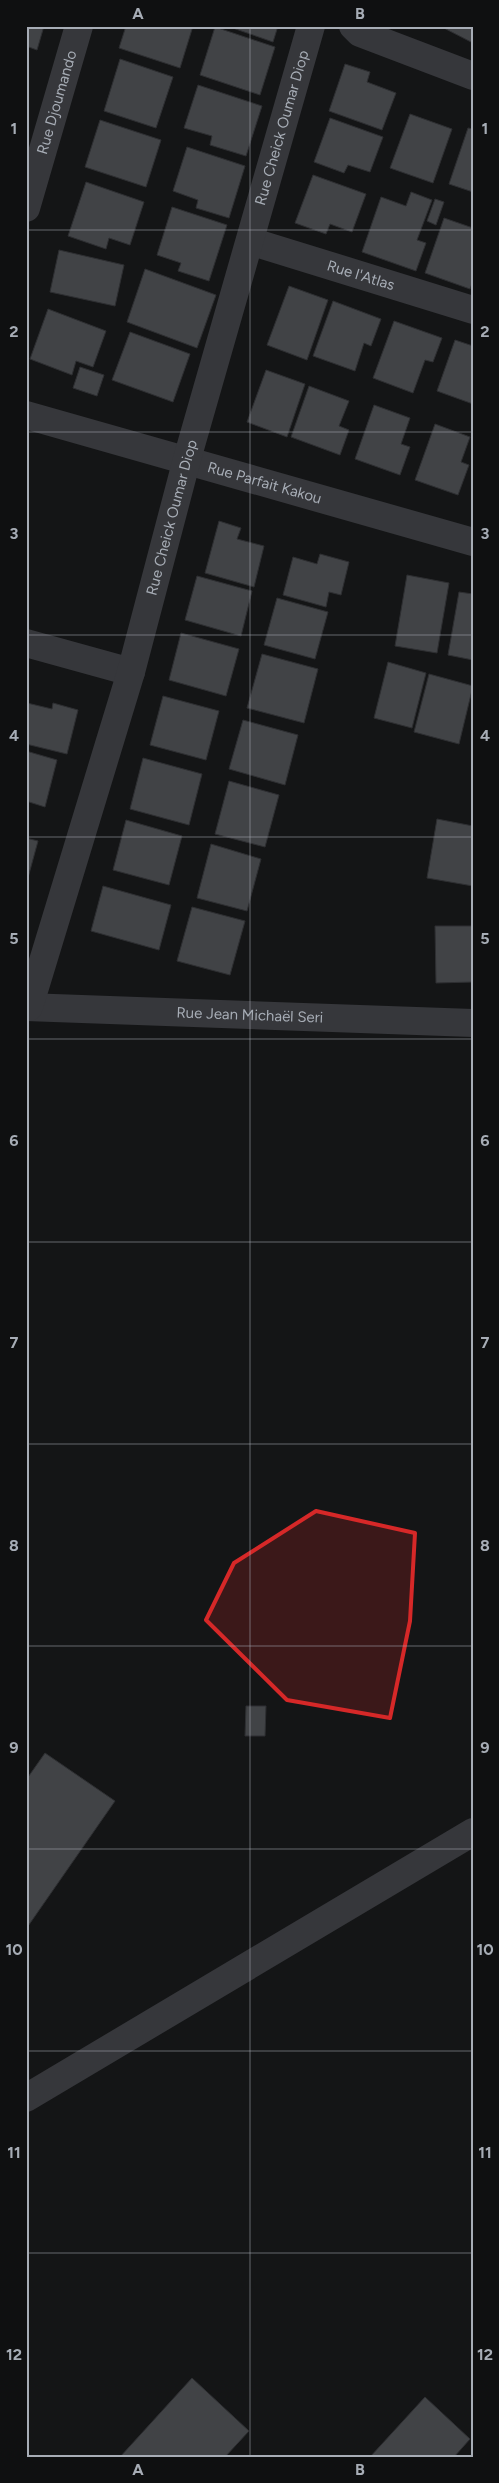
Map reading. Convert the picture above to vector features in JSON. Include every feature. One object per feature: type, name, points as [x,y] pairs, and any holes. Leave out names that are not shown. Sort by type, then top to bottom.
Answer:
[{"type":"street","name":"Rue Djoumando","points":[[26,208],[79,26]]},
{"type":"street","name":"Rue Cheick Oumar Diop","points":[[28,1007],[131,672],[187,459],[311,26]]},
{"type":"street","points":[[353,26],[360,33],[473,76]]},
{"type":"street","name":"Rue l'Atlas","points":[[250,241],[473,310]]},
{"type":"street","name":"Rue Parfait Kakou","points":[[26,415],[187,459],[473,542]]},
{"type":"street","points":[[26,643],[131,672]]},
{"type":"street","name":"Rue Jean Michaël Seri","points":[[28,1007],[473,1023]]},
{"type":"street","points":[[26,2098],[473,1832]]},
{"type":"highlighted area","points":[[316,1511],[415,1533],[410,1621],[390,1718],[287,1700],[206,1620],[234,1563]]},
{"type":"building","points":[[26,26],[44,26],[37,50],[26,46]]},
{"type":"building","points":[[126,26],[193,26],[180,68],[119,48]]},
{"type":"building","points":[[227,26],[278,26],[273,42]]},
{"type":"building","points":[[440,26],[473,26],[473,43]]},
{"type":"building","points":[[215,27],[275,47],[260,95],[200,75]]},
{"type":"building","points":[[120,59],[173,77],[156,128],[104,111]]},
{"type":"building","points":[[345,64],[370,72],[367,82],[396,93],[382,130],[329,111]]},
{"type":"building","points":[[198,85],[262,106],[246,156],[210,145],[212,136],[184,128]]},
{"type":"building","points":[[410,114],[452,129],[433,183],[390,168]]},
{"type":"building","points":[[330,118],[383,137],[370,172],[348,165],[344,173],[314,162]]},
{"type":"building","points":[[100,120],[161,140],[146,187],[85,167]]},
{"type":"building","points":[[468,128],[473,129],[473,192],[449,184]]},
{"type":"building","points":[[187,147],[245,166],[229,218],[196,208],[198,200],[173,191]]},
{"type":"building","points":[[313,175],[366,194],[352,232],[330,224],[326,234],[295,223]]},
{"type":"building","points":[[86,182],[144,202],[130,245],[109,238],[106,249],[68,236]]},
{"type":"building","points":[[411,192],[432,200],[417,240],[426,243],[416,271],[362,252],[381,197],[406,206]]},
{"type":"building","points":[[435,199],[444,202],[436,225],[427,221]]},
{"type":"building","points":[[172,207],[227,225],[209,281],[178,271],[181,263],[157,255]]},
{"type":"building","points":[[444,218],[473,228],[473,281],[470,289],[425,273]]},
{"type":"building","points":[[59,250],[124,265],[115,306],[50,292]]},
{"type":"building","points":[[145,269],[216,295],[197,348],[127,322]]},
{"type":"building","points":[[289,286],[328,300],[307,360],[267,345]]},
{"type":"building","points":[[333,301],[381,319],[371,346],[364,343],[355,371],[313,356]]},
{"type":"building","points":[[48,309],[106,331],[93,367],[76,361],[72,375],[30,359]]},
{"type":"building","points":[[394,321],[442,338],[433,362],[425,360],[413,393],[373,378]]},
{"type":"building","points":[[130,332],[190,354],[173,402],[112,380]]},
{"type":"building","points":[[455,340],[473,346],[473,404],[437,391]]},
{"type":"building","points":[[80,367],[104,375],[97,396],[73,388]]},
{"type":"building","points":[[266,370],[305,384],[287,437],[247,422]]},
{"type":"building","points":[[309,386],[349,401],[339,426],[349,430],[340,455],[291,437]]},
{"type":"building","points":[[374,405],[410,418],[401,444],[410,447],[400,475],[355,459]]},
{"type":"building","points":[[435,424],[470,437],[461,462],[469,465],[458,495],[415,480]]},
{"type":"building","points":[[219,521],[241,528],[237,539],[264,546],[254,587],[205,573]]},
{"type":"building","points":[[320,554],[349,562],[341,595],[329,592],[326,607],[283,595],[293,557],[317,564]]},
{"type":"building","points":[[407,575],[449,583],[437,653],[395,646]]},
{"type":"building","points":[[197,576],[252,591],[241,636],[185,620]]},
{"type":"building","points":[[459,592],[473,594],[473,660],[448,655]]},
{"type":"building","points":[[277,598],[328,612],[315,659],[264,645]]},
{"type":"building","points":[[181,633],[239,649],[226,696],[169,680]]},
{"type":"building","points":[[262,654],[318,669],[304,723],[247,708]]},
{"type":"building","points":[[388,662],[426,673],[412,728],[374,718]]},
{"type":"building","points":[[429,674],[473,686],[459,744],[414,732]]},
{"type":"building","points":[[163,696],[219,711],[206,760],[150,745]]},
{"type":"building","points":[[27,703],[52,709],[53,703],[78,710],[67,754],[26,744]]},
{"type":"building","points":[[243,720],[298,735],[285,785],[229,769]]},
{"type":"building","points":[[26,751],[57,760],[45,807],[26,801]]},
{"type":"building","points":[[143,758],[202,774],[189,825],[130,809]]},
{"type":"building","points":[[229,781],[279,795],[265,847],[215,834]]},
{"type":"building","points":[[437,819],[473,826],[473,886],[427,878]]},
{"type":"building","points":[[126,820],[182,836],[169,885],[113,870]]},
{"type":"building","points":[[26,838],[38,841],[26,885]]},
{"type":"building","points":[[211,844],[261,859],[247,911],[197,898]]},
{"type":"building","points":[[103,886],[171,905],[159,950],[91,931]]},
{"type":"building","points":[[192,907],[245,921],[230,975],[177,961]]},
{"type":"building","points":[[435,926],[473,926],[473,982],[436,983]]},
{"type":"building","points":[[246,1706],[266,1706],[265,1736],[245,1736]]},
{"type":"building","points":[[45,1753],[115,1801],[26,1929],[26,1780]]},
{"type":"building","points":[[192,2378],[249,2431],[225,2457],[120,2457]]},
{"type":"building","points":[[425,2397],[470,2439],[454,2457],[370,2457]]}]
